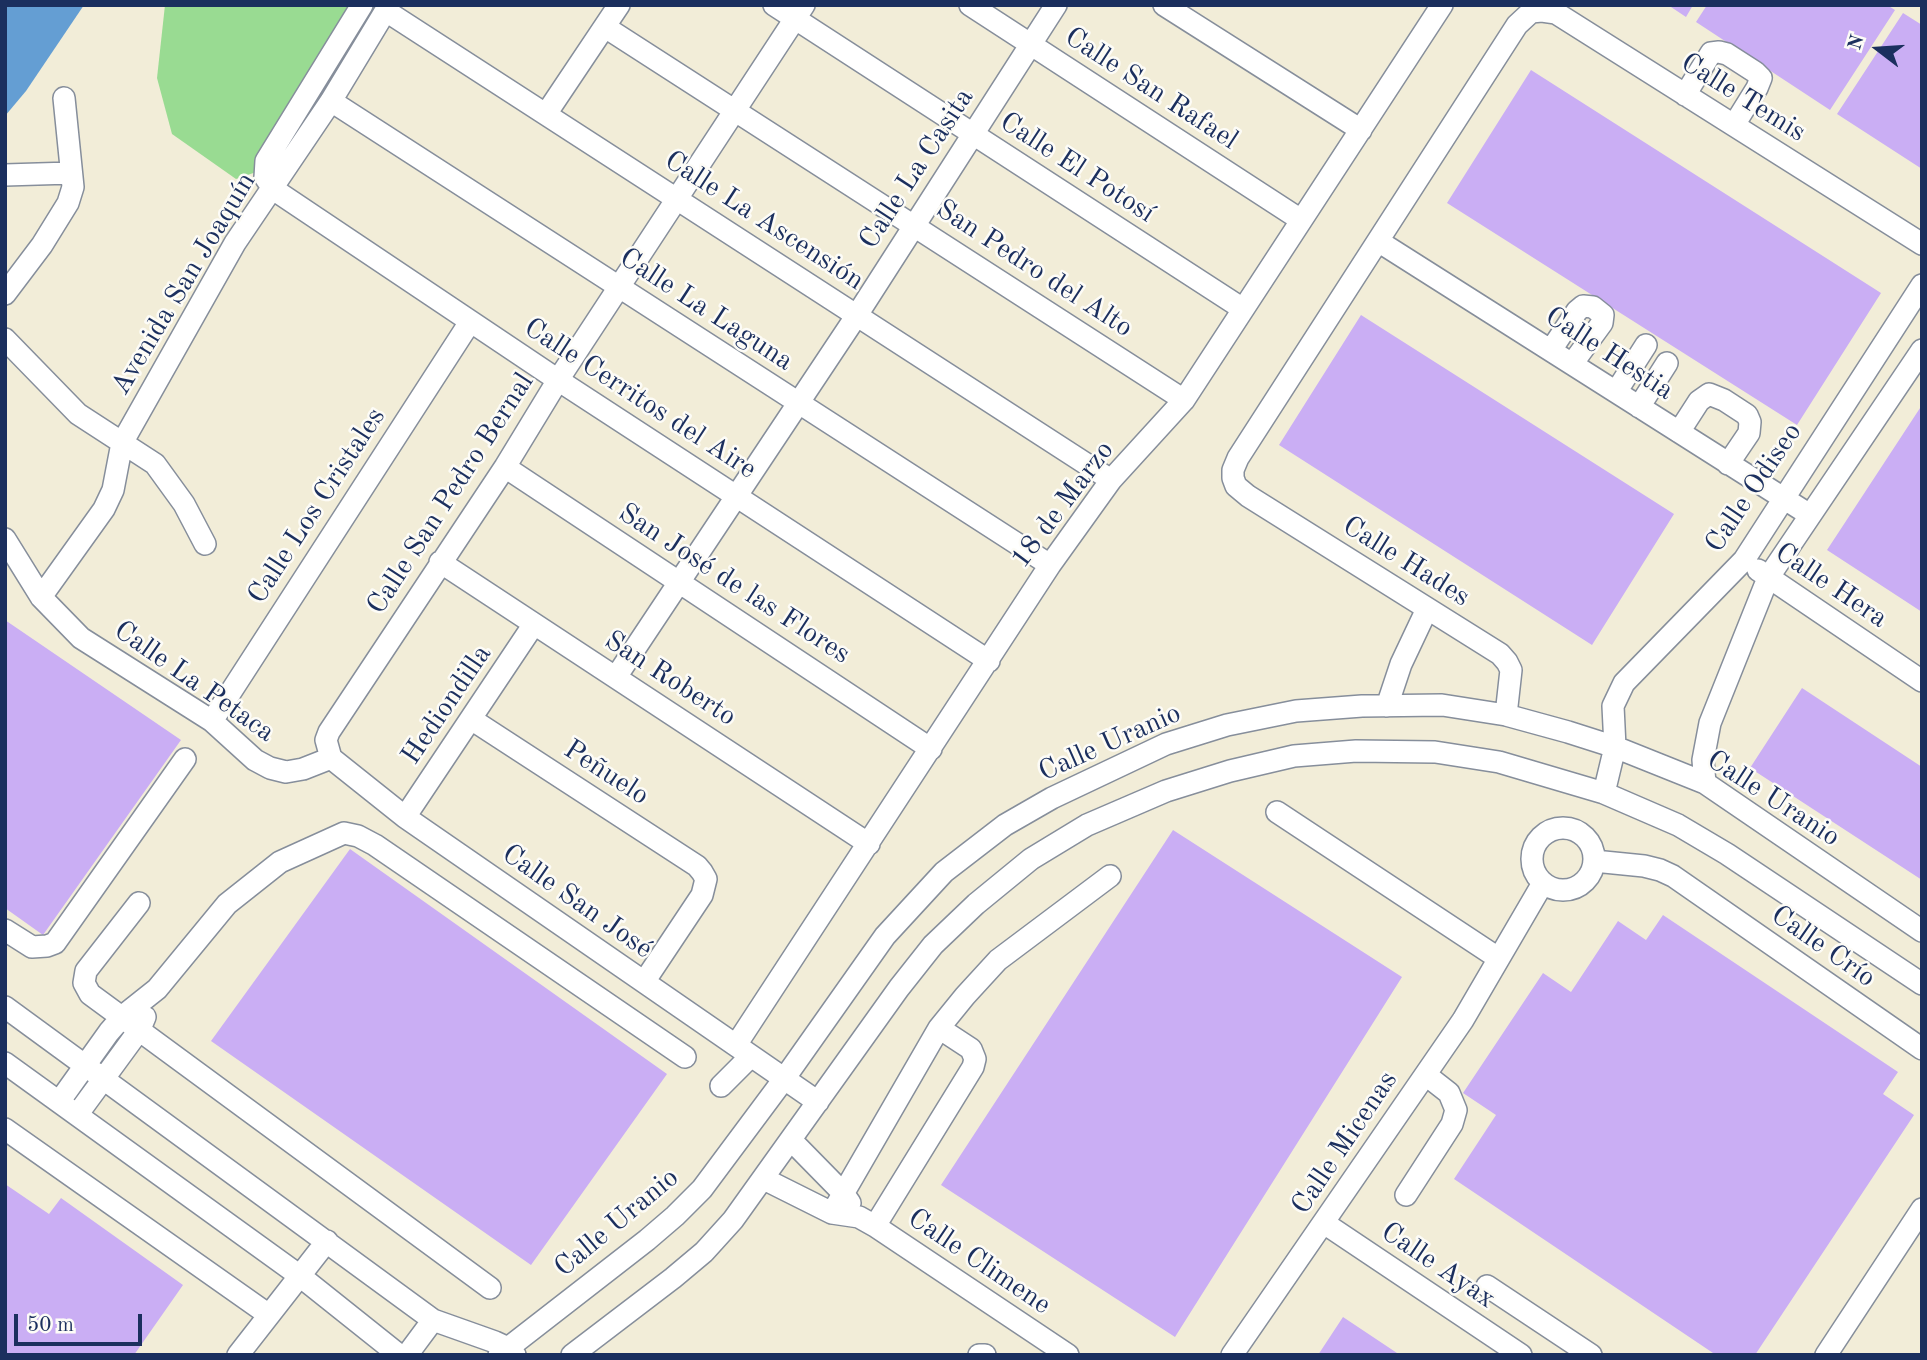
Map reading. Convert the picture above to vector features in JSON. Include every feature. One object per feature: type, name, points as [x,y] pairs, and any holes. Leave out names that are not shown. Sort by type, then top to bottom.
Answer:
[{"type":"street","name":"Avenida San Joaquín","points":[[269,183],[266,161],[362,5]]},
{"type":"street","points":[[547,114],[619,5]]},
{"type":"street","name":"Calle El Potosí","points":[[774,5],[799,12],[973,135],[1243,309]]},
{"type":"street","name":"Calle San Rafael","points":[[970,5],[1301,220]]},
{"type":"street","name":"Calle La Casita","points":[[616,677],[857,315],[1056,5]]},
{"type":"street","points":[[1164,5],[1361,130]]},
{"type":"street","name":"18 de Marzo","points":[[721,1086],[869,844],[1050,565],[1111,480],[1184,400],[1442,5]]},
{"type":"street","name":"Avenida San Joaquín","points":[[41,597],[104,509],[113,490],[122,443],[269,183],[331,101],[388,8]]},
{"type":"street","name":"Calle La Ascensión","points":[[388,8],[1111,480]]},
{"type":"street","name":"Calle San Pedro Bernal","points":[[331,758],[326,740],[329,732],[505,467],[558,380],[799,12]]},
{"type":"street","name":"Calle Temis","points":[[1378,241],[1517,25],[1531,12],[1556,13],[1922,244]]},
{"type":"street","name":"San Pedro del Alto","points":[[605,27],[1184,400]]},
{"type":"street","points":[[1685,95],[1711,53],[1727,54],[1761,78],[1758,88],[1734,125]]},
{"type":"street","points":[[5,294],[61,218],[73,187],[64,98]]},
{"type":"street","name":"Calle La Laguna","points":[[331,101],[1050,565]]},
{"type":"street","points":[[5,175],[71,173]]},
{"type":"street","name":"Calle Cerritos del Aire","points":[[269,183],[470,322],[989,660]]},
{"type":"street","name":"Calle Hestia","points":[[1378,241],[1810,515]]},
{"type":"street","name":"Calle Hades","points":[[1378,241],[1238,458],[1233,478],[1236,486],[1248,496],[1500,654],[1507,662],[1511,682],[1506,715]]},
{"type":"street","name":"Calle Odiseo","points":[[1604,793],[1615,747],[1613,706],[1623,683],[1744,560],[1922,285]]},
{"type":"street","points":[[1551,350],[1577,311],[1583,306],[1593,306],[1603,315],[1602,323],[1573,364]]},
{"type":"street","name":"Calle Los Cristales","points":[[212,721],[470,322]]},
{"type":"street","points":[[5,339],[78,414],[155,464],[169,481],[205,544]]},
{"type":"street","points":[[1616,392],[1646,345]]},
{"type":"street","points":[[1705,783],[1703,760],[1710,723],[1768,578],[1922,350]]},
{"type":"street","points":[[1639,407],[1667,363]]},
{"type":"street","points":[[1679,432],[1699,401],[1709,394],[1747,415],[1750,422],[1749,433],[1728,464]]},
{"type":"street","name":"San José de las Flores","points":[[505,467],[931,748]]},
{"type":"street","name":"Calle La Petaca","points":[[5,539],[41,597],[82,638],[212,721],[247,753],[270,768],[286,772],[303,769],[331,758]]},
{"type":"street","name":"Calle Hera","points":[[1744,560],[1922,681]]},
{"type":"street","name":"San Roberto","points":[[440,562],[869,844]]},
{"type":"street","points":[[1387,706],[1401,664],[1427,608]]},
{"type":"street","name":"Hediondilla","points":[[405,817],[534,624]]},
{"type":"street","name":"Calle Uranio","points":[[507,1352],[675,1216],[702,1189],[885,936],[944,872],[1005,825],[1052,798],[1166,744],[1227,726],[1296,711],[1442,705],[1506,715],[1615,747],[1705,783],[1922,932]]},
{"type":"street","name":"Peñuelo","points":[[471,719],[697,866],[706,879],[702,895],[644,982]]},
{"type":"street","points":[[572,1355],[704,1252],[733,1220],[899,988],[933,945],[976,904],[1031,859],[1087,825],[1166,791],[1230,771],[1294,756],[1356,751],[1435,752],[1499,762],[1604,793],[1678,825],[1727,854],[1922,984]]},
{"type":"street","name":"Calle San José","points":[[331,758],[405,817],[818,1102]]},
{"type":"street","points":[[5,930],[32,947],[55,943],[185,759]]},
{"type":"street","points":[[1277,812],[1498,958]]},
{"type":"street","points":[[1555,829],[1574,830],[1583,835],[1589,842],[1594,861],[1592,870],[1580,886],[1561,890],[1543,883],[1536,876],[1532,857],[1539,839],[1555,829]]},
{"type":"street","points":[[77,1115],[105,1078],[132,1022],[227,904],[280,862],[344,834],[375,845],[685,1056]]},
{"type":"street","name":"Calle Crío","points":[[1594,861],[1660,870],[1693,890],[1922,1049]]},
{"type":"street","points":[[832,1213],[939,1028],[998,960],[1110,876]]},
{"type":"street","name":"Calle Micenas","points":[[1231,1355],[1463,1020],[1543,883]]},
{"type":"street","points":[[139,903],[86,971],[86,989],[90,994],[132,1022],[491,1288]]},
{"type":"street","points":[[5,1007],[433,1320],[507,1352]]},
{"type":"street","points":[[59,1102],[109,1032],[132,1022]]},
{"type":"street","points":[[867,1221],[973,1067],[974,1053],[971,1049],[939,1028]]},
{"type":"street","points":[[5,1063],[300,1276],[399,1355]]},
{"type":"street","points":[[1406,1195],[1452,1124],[1456,1110],[1449,1093],[1426,1075]]},
{"type":"street","points":[[5,1129],[269,1315]]},
{"type":"street","name":"Calle Climene","points":[[791,1140],[867,1221],[1068,1355]]},
{"type":"street","name":"Calle Climene","points":[[764,1179],[832,1213],[867,1221]]},
{"type":"street","points":[[1826,1355],[1922,1209]]},
{"type":"street","name":"Calle Ayax","points":[[1324,1223],[1521,1355]]},
{"type":"street","points":[[238,1355],[327,1241]]},
{"type":"street","points":[[1488,1286],[1591,1355]]},
{"type":"street","points":[[407,1355],[433,1320]]},
{"type":"street","points":[[979,1355],[985,1355]]},
{"type":"green space","points":[[165,5],[362,5],[265,169],[236,179],[172,134],[157,78]]},
{"type":"water","points":[[5,5],[84,5],[26,91],[5,116]]},
{"type":"building","points":[[1668,5],[1693,5],[1686,17]]},
{"type":"building","points":[[1707,5],[1887,5],[1895,10],[1830,110],[1696,22]]},
{"type":"building","points":[[1903,13],[1922,25],[1922,169],[1837,114]]},
{"type":"building","points":[[1531,70],[1881,293],[1797,425],[1447,203]]},
{"type":"building","points":[[1361,315],[1674,514],[1592,645],[1279,445]]},
{"type":"building","points":[[1922,405],[1922,612],[1827,550]]},
{"type":"building","points":[[5,620],[181,740],[43,935],[5,908]]},
{"type":"building","points":[[1802,688],[1922,767],[1922,880],[1750,768]]},
{"type":"building","points":[[1173,830],[1402,977],[1175,1337],[941,1185]]},
{"type":"building","points":[[350,849],[667,1074],[531,1265],[211,1041]]},
{"type":"building","points":[[1663,915],[1898,1072],[1883,1094],[1914,1115],[1755,1355],[1716,1355],[1454,1179],[1496,1115],[1463,1093],[1543,973],[1571,992],[1618,921],[1646,940]]},
{"type":"building","points":[[5,1184],[49,1214],[61,1198],[183,1285],[134,1355],[5,1355]]},
{"type":"building","points":[[1343,1317],[1400,1355],[1318,1355]]}]
